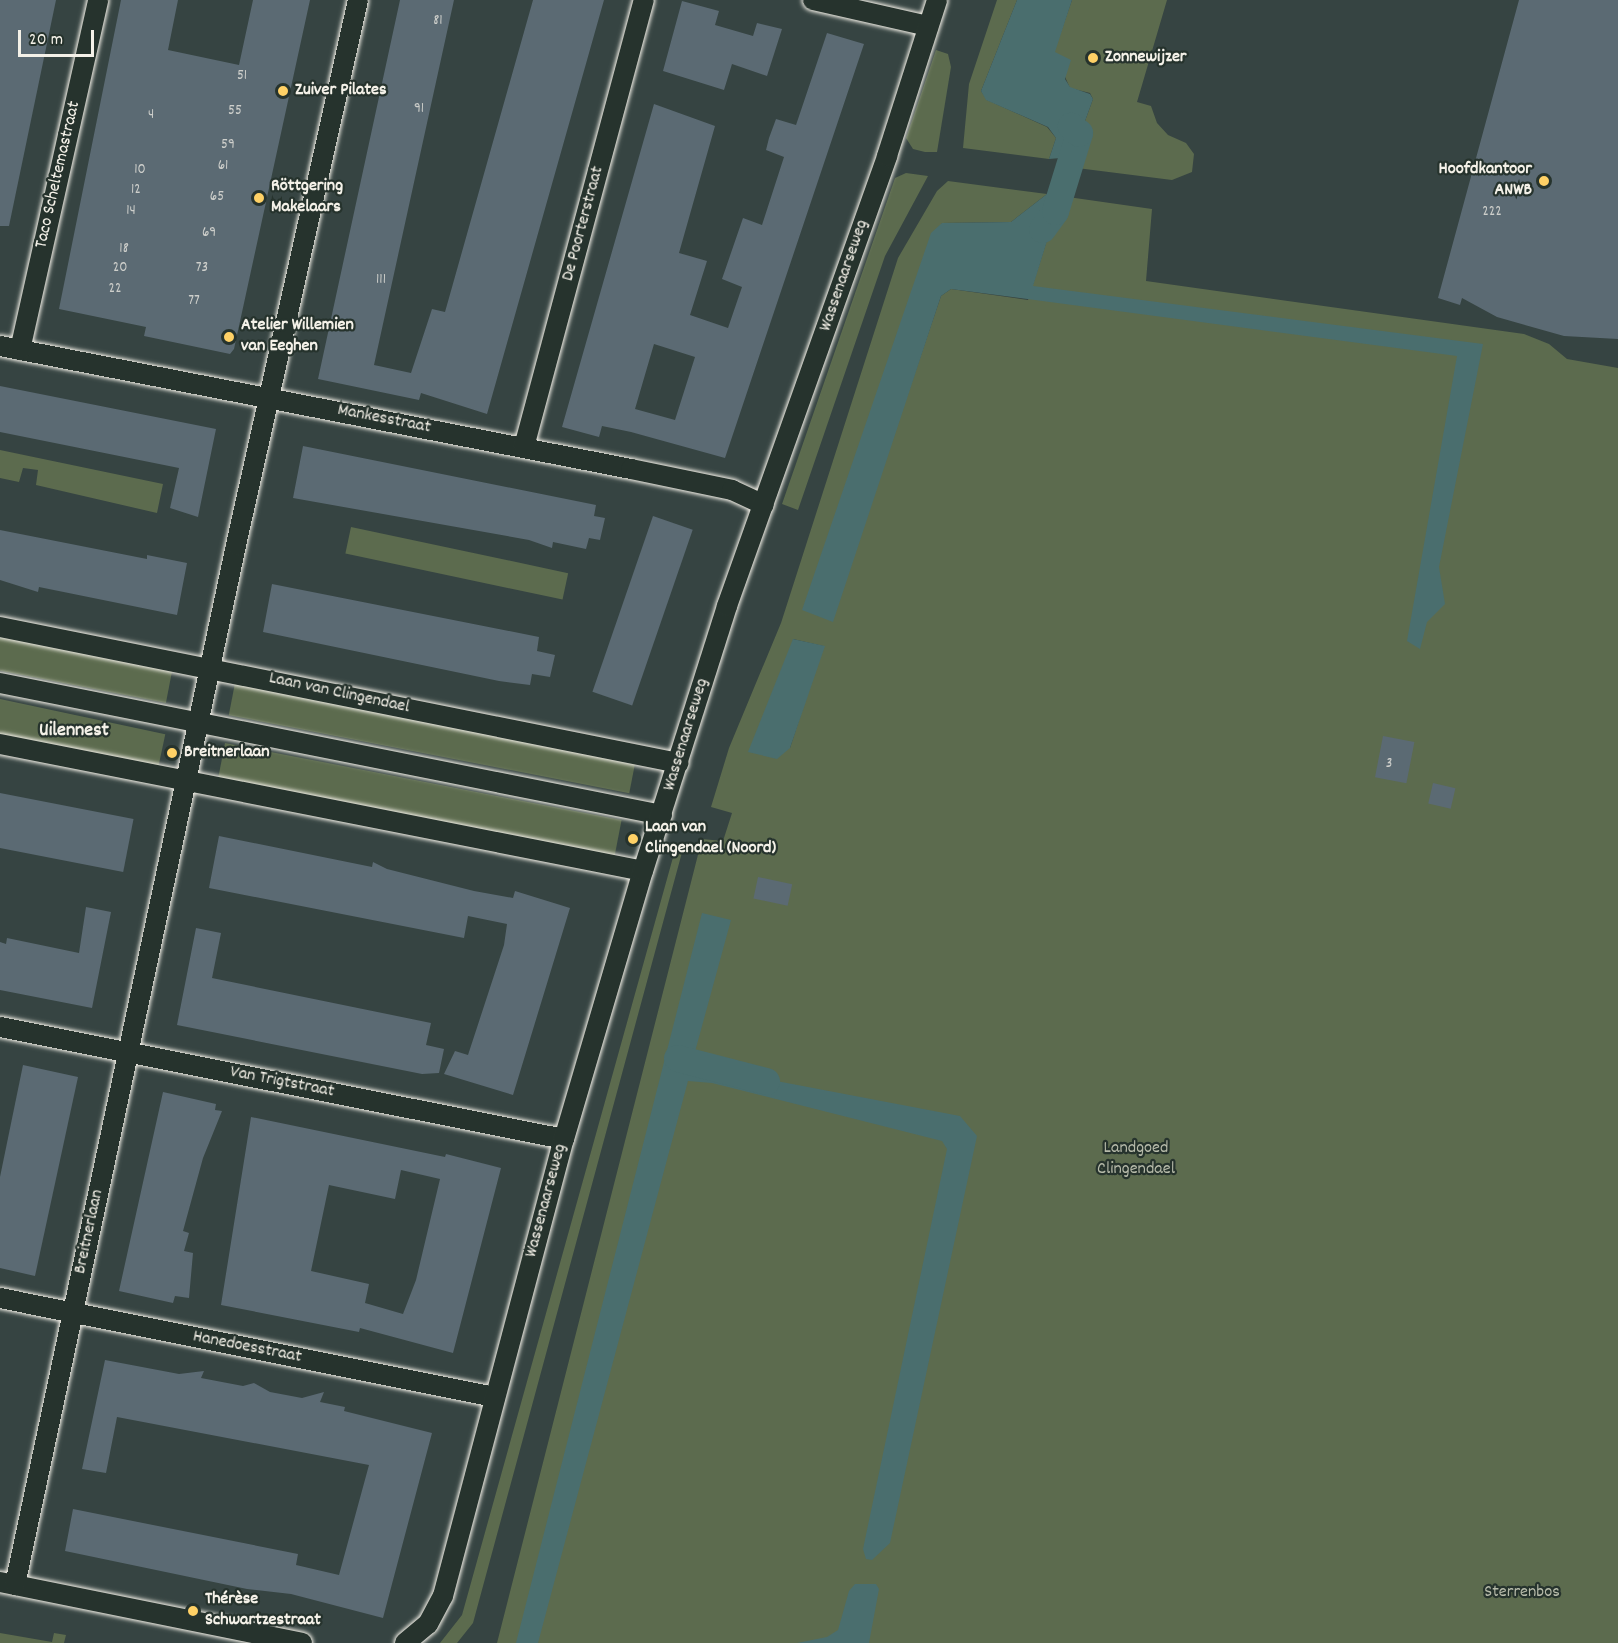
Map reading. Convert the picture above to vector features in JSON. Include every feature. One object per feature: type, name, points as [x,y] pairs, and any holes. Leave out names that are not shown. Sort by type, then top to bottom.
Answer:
[{"type":"street","name":"Taco Scheltemastraat","points":[[20,350],[99,0]]},
{"type":"street","name":"Breitnerlaan","points":[[7,1584],[72,1313],[185,781],[358,0]]},
{"type":"street","name":"De Poorterstraat","points":[[524,447],[644,0]]},
{"type":"street","points":[[813,0],[928,26]]},
{"type":"street","name":"Wassenaarseweg","points":[[405,1643],[428,1624],[443,1596],[564,1139],[644,871],[764,505],[937,0]]},
{"type":"street","name":"Mankesstraat","points":[[0,345],[269,396],[732,490],[764,505]]},
{"type":"street","name":"Laan van Clingendael","points":[[0,627],[678,763]]},
{"type":"street","points":[[0,683],[662,815]]},
{"type":"street","points":[[0,744],[644,871]]},
{"type":"street","name":"Van Trigtstraat","points":[[0,1027],[564,1139]]},
{"type":"street","name":"Hanedoesstraat","points":[[0,1298],[494,1397]]},
{"type":"street","points":[[7,1584],[302,1643]]},
{"type":"green space","points":[[997,0],[1017,0],[981,91],[987,100],[1047,127],[1056,138],[1049,159],[963,148],[969,84]]},
{"type":"green space","points":[[1072,0],[1167,0],[1137,102],[1151,106],[1157,123],[1168,135],[1186,143],[1194,154],[1192,172],[1172,180],[1077,168],[1072,157],[1093,99],[1090,93],[1070,88],[1054,52]]},
{"type":"green space","points":[[936,50],[948,54],[951,67],[937,152],[925,152],[913,149],[906,138]]},
{"type":"green space","points":[[906,173],[928,176],[885,256],[798,510],[782,504],[895,178]]},
{"type":"green space","name":"Landgoed Clingendael","points":[[948,181],[1047,194],[1011,222],[942,223],[831,621],[941,296],[951,289],[1028,300],[1061,196],[1152,209],[1146,281],[1524,334],[1549,344],[1567,359],[1618,368],[1618,1643],[497,1643],[702,839],[723,841],[732,813],[711,807],[729,748],[781,623],[898,258],[937,191]],"holes":[[[793,639],[823,646],[790,748]]]},
{"type":"green space","points":[[0,450],[163,484],[157,513],[36,485],[38,470],[23,468],[19,482],[0,478]]},
{"type":"green space","points":[[351,527],[568,573],[563,600],[345,553]]},
{"type":"green space","points":[[0,634],[173,668],[166,703],[0,671]]},
{"type":"green space","points":[[236,678],[637,756],[629,793],[229,715]]},
{"type":"green space","points":[[0,699],[165,734],[158,770],[0,737]]},
{"type":"green space","points":[[225,743],[622,820],[615,856],[218,779]]},
{"type":"green space","points":[[677,843],[684,845],[473,1623],[457,1643],[440,1643],[462,1615]]},
{"type":"green space","points":[[0,1633],[52,1642],[54,1633],[66,1635],[64,1643],[0,1643]]},
{"type":"water","points":[[1017,0],[1072,0],[1055,52],[1071,60],[1065,79],[1070,87],[1090,94],[1093,99],[1072,157],[1049,159],[1056,138],[1048,127],[986,100],[981,91]]},
{"type":"water","points":[[1047,194],[1061,196],[1033,286],[1483,344],[1439,567],[1445,604],[1427,622],[1420,649],[1407,641],[1457,356],[951,289],[941,296],[833,622],[802,610],[931,233],[942,223],[1011,222]]},
{"type":"water","points":[[793,639],[825,646],[790,748],[777,759],[748,752]]},
{"type":"water","points":[[702,913],[731,920],[693,1059],[698,1066],[960,1116],[977,1136],[890,1543],[872,1560],[866,1559],[863,1549],[947,1149],[942,1141],[712,1083],[688,1081],[538,1643],[516,1643]]},
{"type":"water","points":[[855,1584],[876,1584],[879,1589],[869,1643],[797,1643],[827,1637],[838,1630],[849,1591]]},
{"type":"building","points":[[0,0],[56,0],[9,226],[0,226]]},
{"type":"building","points":[[121,0],[178,0],[168,50],[239,65],[253,0],[310,0],[234,349],[230,354],[144,336],[146,327],[59,309]]},
{"type":"building","points":[[400,0],[454,0],[374,365],[411,373],[432,309],[445,312],[533,0],[604,0],[487,414],[421,393],[419,400],[318,379]]},
{"type":"building","name":"Hoofdkantoor ANWB","points":[[1519,0],[1618,0],[1618,339],[1564,336],[1497,317],[1462,298],[1460,305],[1438,298]]},
{"type":"building","points":[[682,1],[719,11],[715,25],[753,36],[757,23],[782,29],[767,76],[732,64],[724,90],[663,71]]},
{"type":"building","points":[[827,33],[864,44],[725,458],[602,426],[599,437],[562,427],[654,104],[715,126],[679,253],[707,261],[690,315],[728,328],[742,287],[722,279],[743,218],[762,225],[784,157],[766,150],[769,138],[776,119],[796,125]],"holes":[[[654,344],[695,357],[675,420],[635,409]]]},
{"type":"building","points":[[0,386],[216,429],[198,517],[170,508],[179,468],[0,432]]},
{"type":"building","points":[[303,446],[596,505],[594,516],[605,518],[600,540],[589,538],[586,549],[553,542],[552,548],[529,540],[293,498]]},
{"type":"building","points":[[653,516],[693,530],[632,706],[592,692]]},
{"type":"building","points":[[0,530],[147,559],[147,555],[187,563],[177,615],[39,587],[38,592],[0,580]]},
{"type":"building","points":[[272,584],[539,637],[537,651],[555,655],[550,677],[532,674],[530,685],[499,681],[263,632]]},
{"type":"building","points":[[1383,736],[1414,742],[1406,783],[1375,777]]},
{"type":"building","points":[[1433,783],[1455,788],[1451,809],[1428,803]]},
{"type":"building","points":[[0,793],[134,819],[123,872],[0,848]]},
{"type":"building","points":[[219,836],[372,867],[373,862],[387,869],[474,891],[513,898],[515,891],[570,908],[513,1095],[444,1074],[455,1051],[468,1055],[504,945],[507,924],[468,916],[464,938],[209,888]]},
{"type":"building","points":[[758,877],[792,884],[788,906],[753,899]]},
{"type":"building","points":[[86,907],[111,912],[92,1008],[0,990],[0,942],[6,944],[7,938],[79,953]]},
{"type":"building","points":[[196,928],[221,933],[212,978],[431,1023],[426,1045],[444,1049],[439,1073],[422,1074],[177,1025]]},
{"type":"building","points":[[23,1065],[78,1077],[35,1276],[0,1268],[0,1177]]},
{"type":"building","points":[[163,1092],[216,1104],[215,1110],[222,1111],[203,1158],[183,1231],[189,1233],[184,1251],[193,1253],[189,1298],[175,1296],[173,1303],[119,1291]]},
{"type":"building","points":[[251,1117],[445,1157],[446,1154],[501,1168],[453,1353],[360,1328],[359,1332],[221,1305]],"holes":[[[401,1170],[440,1179],[416,1280],[403,1314],[365,1303],[369,1284],[311,1271],[329,1185],[395,1199]]]},
{"type":"building","points":[[105,1360],[179,1374],[204,1371],[201,1378],[243,1386],[254,1383],[270,1392],[302,1398],[324,1392],[320,1402],[345,1407],[344,1411],[432,1433],[383,1618],[291,1594],[247,1589],[65,1551],[73,1509],[298,1554],[296,1565],[339,1575],[369,1465],[117,1417],[106,1473],[82,1469]]},
{"type":"waterway","points":[[1042,229],[1055,211],[1079,133],[1071,126]]},
{"type":"waterway","points":[[677,1058],[766,1081]]},
{"type":"place","name":"Zonnewijzer","points":[[1093,58]]},
{"type":"place","name":"Zuiver Pilates","points":[[283,91]]},
{"type":"place","name":"Hoofdkantoor ANWB","points":[[1544,181]]},
{"type":"place","name":"Röttgering Makelaars","points":[[259,198]]},
{"type":"place","name":"Atelier Willemien van Eeghen","points":[[229,337]]},
{"type":"place","name":"Breitnerlaan","points":[[172,753]]},
{"type":"place","name":"Laan van Clingendael (Noord)","points":[[633,839]]},
{"type":"place","name":"Thérèse Schwartzestraat","points":[[193,1611]]},
{"type":"district","name":"Uilennest","points":[[74,731]]},
{"type":"park label","name":"Sterrenbos","points":[[1522,1593]]}]
